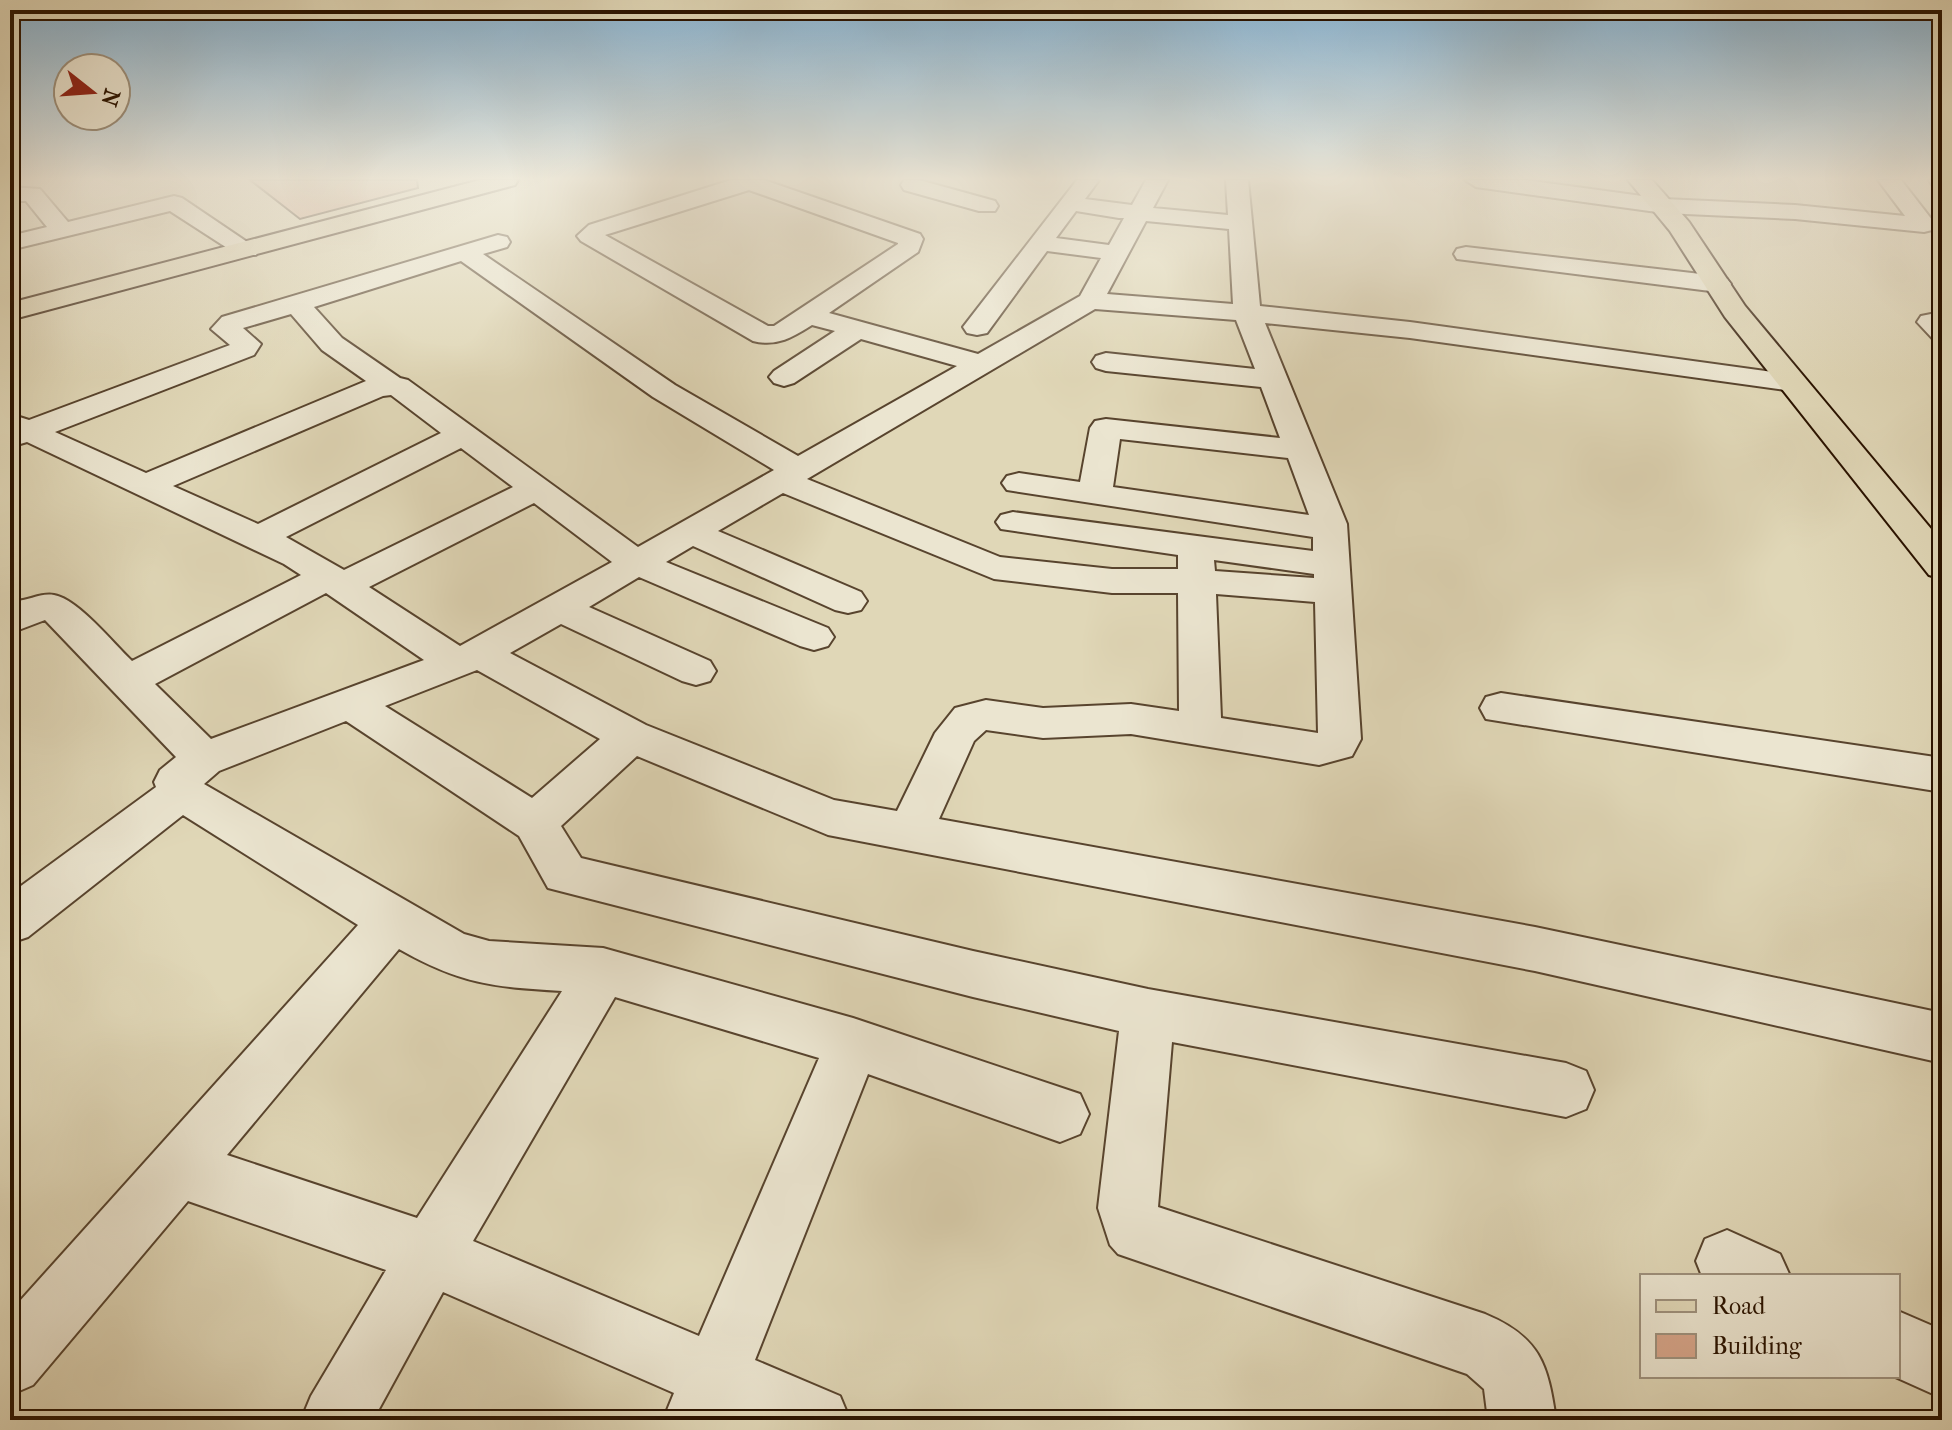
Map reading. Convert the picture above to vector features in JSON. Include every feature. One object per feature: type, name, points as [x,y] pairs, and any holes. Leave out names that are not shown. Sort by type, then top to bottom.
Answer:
[{"type":"main road","points":[[10,303],[242,247]]},
{"type":"main road","points":[[10,312],[242,247]]},
{"type":"main road","points":[[1692,247],[1735,311],[1942,567]]},
{"type":"street","points":[[16,430],[247,346],[214,326],[484,247]]},
{"type":"street","points":[[608,247],[763,335],[781,333],[905,247]]},
{"type":"street","points":[[977,327],[1035,247]]},
{"type":"street","points":[[1067,247],[1117,253]]},
{"type":"street","points":[[10,922],[193,776],[350,703],[468,658],[1090,301],[1120,247]]},
{"type":"street","points":[[910,833],[956,733],[962,725],[977,716],[1053,724],[1107,718],[1131,719],[1319,749],[1337,745],[1340,739],[1330,524],[1247,313],[1240,247]]},
{"type":"street","points":[[465,253],[789,475],[994,568],[1112,581],[1196,564]]},
{"type":"street","points":[[1466,254],[1718,284]]},
{"type":"street","points":[[1090,301],[1410,330],[1792,382]]},
{"type":"street","points":[[297,304],[332,344],[391,385],[403,388],[637,563],[814,637]]},
{"type":"street","points":[[808,315],[982,364]]},
{"type":"street","points":[[1942,323],[1931,322],[1942,332]]},
{"type":"street","points":[[784,377],[857,329]]},
{"type":"street","points":[[1106,362],[1274,380]]},
{"type":"street","points":[[144,486],[378,387],[391,385]]},
{"type":"street","points":[[1095,494],[1106,428],[1301,450]]},
{"type":"street","points":[[16,430],[260,537],[468,658],[631,736],[828,817],[1560,954],[1942,1038]]},
{"type":"street","points":[[260,537],[462,435]]},
{"type":"street","points":[[1019,483],[1324,528],[1330,524]]},
{"type":"street","points":[[125,682],[535,489]]},
{"type":"street","points":[[1013,522],[1196,564],[1331,578]]},
{"type":"street","points":[[691,532],[848,601]]},
{"type":"street","points":[[1196,564],[1200,731]]},
{"type":"street","points":[[12,617],[39,607],[54,607],[125,682],[193,776],[393,921],[469,961],[603,971],[853,1043],[1060,1114]]},
{"type":"street","points":[[559,608],[696,671]]},
{"type":"street","points":[[350,703],[535,823],[565,874],[973,974],[1148,1013],[1566,1090]]},
{"type":"street","points":[[1501,708],[1942,775]]},
{"type":"street","points":[[535,823],[631,736]]},
{"type":"street","points":[[10,1362],[393,921]]},
{"type":"street","points":[[335,1420],[430,1254],[603,971]]},
{"type":"street","points":[[1148,1013],[1128,1208],[1132,1223],[1140,1232],[1485,1347],[1501,1356],[1511,1368],[1522,1420]]},
{"type":"street","points":[[707,1398],[853,1043]]},
{"type":"street","points":[[177,1168],[430,1254],[707,1398],[816,1420]]},
{"type":"street","points":[[1900,1345],[1942,1365]]}]
